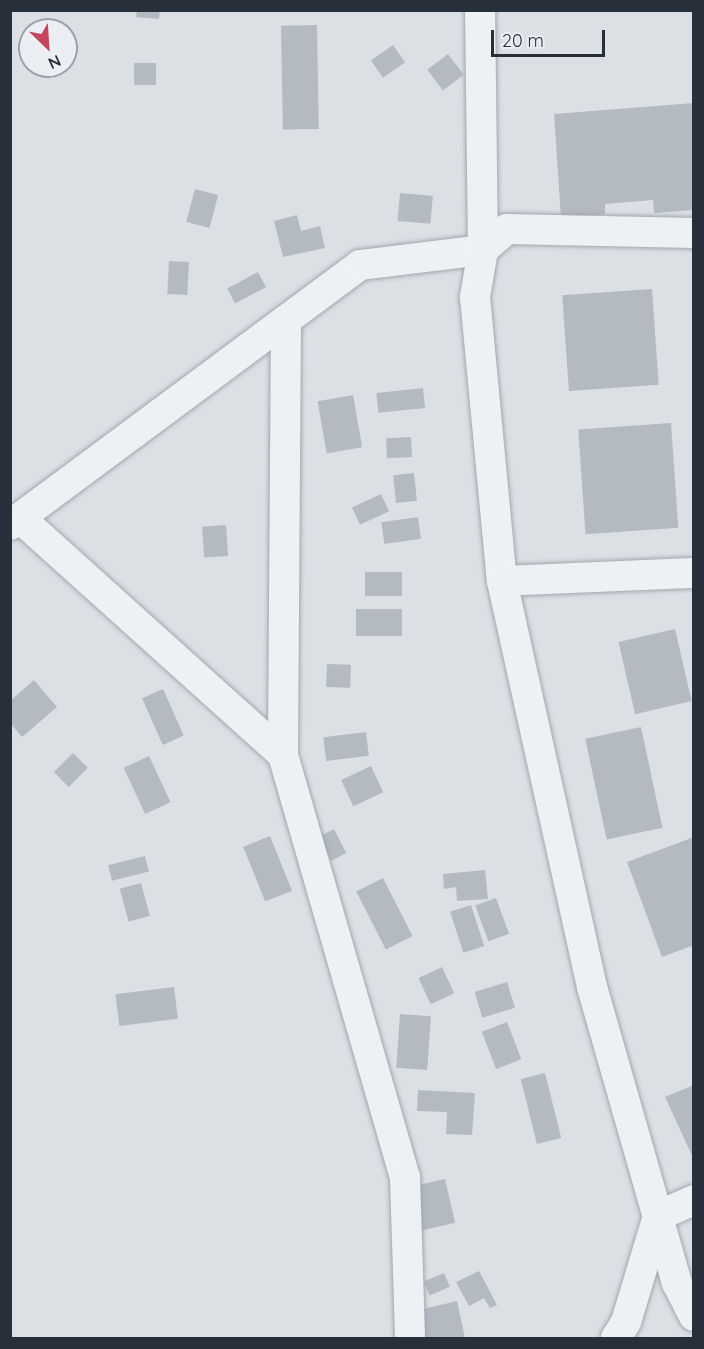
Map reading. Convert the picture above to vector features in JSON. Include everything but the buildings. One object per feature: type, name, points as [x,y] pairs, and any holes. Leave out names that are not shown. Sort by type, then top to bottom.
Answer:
[{"type":"street","points":[[480,10],[483,249],[475,297],[502,581],[592,987],[658,1216],[693,1316]]},
{"type":"street","points":[[283,755],[15,522],[360,265],[483,249],[507,229],[693,233]]},
{"type":"street","points":[[286,320],[283,755],[405,1177],[410,1338]]},
{"type":"street","points":[[502,581],[693,573]]},
{"type":"street","points":[[616,1338],[626,1322],[658,1216],[693,1200]]}]
